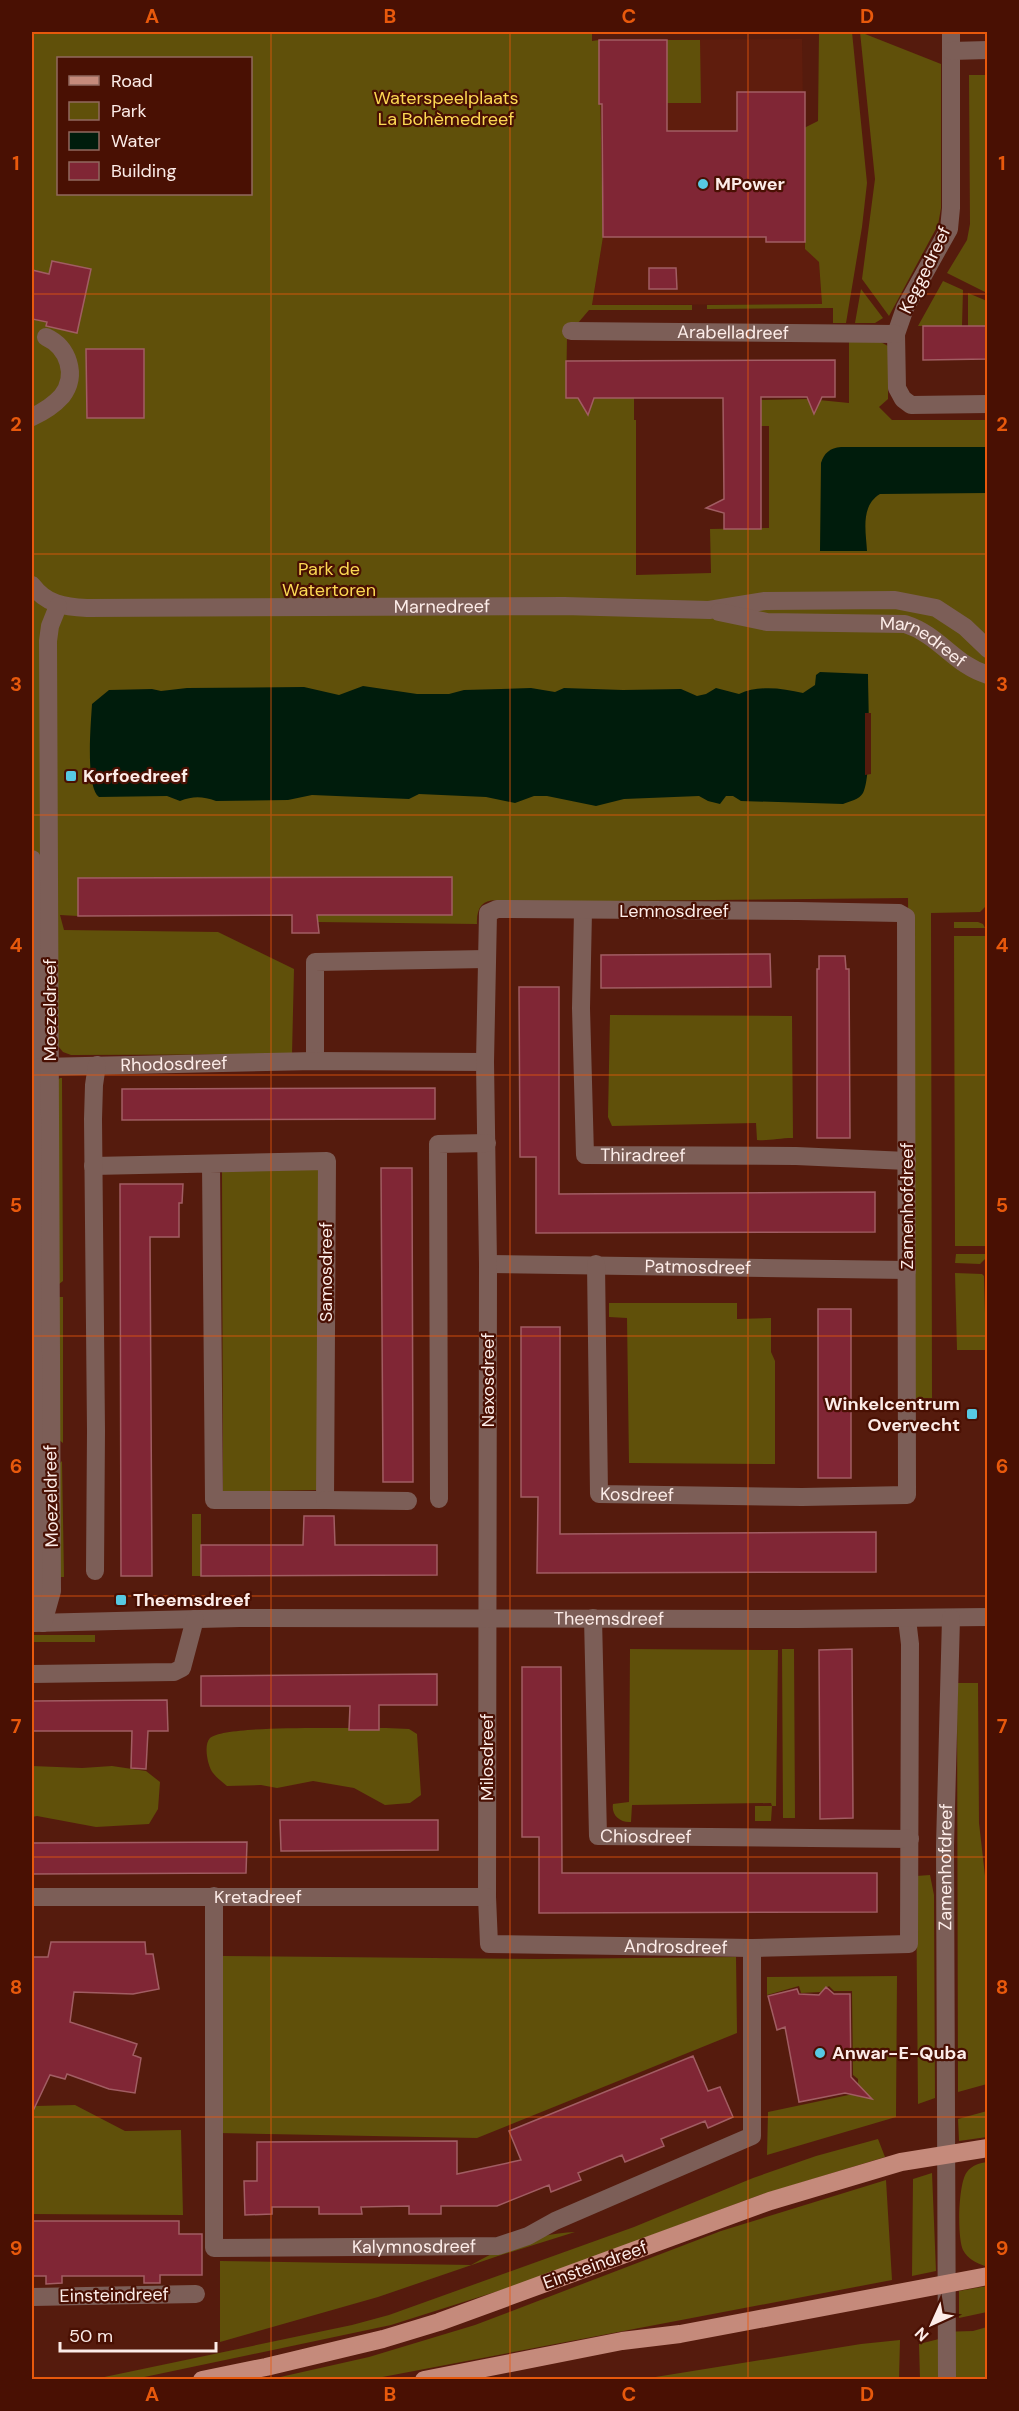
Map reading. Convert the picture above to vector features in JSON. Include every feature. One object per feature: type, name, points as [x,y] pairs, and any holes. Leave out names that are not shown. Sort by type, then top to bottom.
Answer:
[{"type":"main road","name":"Einsteindreef","points":[[202,2379],[266,2367],[383,2339],[439,2322],[770,2201],[901,2162],[987,2148]]},
{"type":"main road","points":[[424,2379],[622,2341],[680,2334],[987,2276]]},
{"type":"street","name":"Keggedreef","points":[[951,32],[949,230],[905,308],[896,334],[897,388],[903,399],[911,405],[987,404]]},
{"type":"street","points":[[951,51],[987,50]]},
{"type":"street","name":"Arabelladreef","points":[[571,331],[896,334]]},
{"type":"street","points":[[32,417],[44,411],[61,397],[69,382],[69,369],[64,351],[60,345],[46,337]]},
{"type":"street","points":[[33,592],[58,606]]},
{"type":"street","name":"Marnedreef","points":[[709,610],[765,601],[895,600],[936,608],[965,627],[986,645]]},
{"type":"street","name":"Marnedreef","points":[[58,606],[136,609],[564,606],[709,610],[766,622],[905,624],[921,629],[974,671],[987,675]]},
{"type":"street","name":"Moezeldreef","points":[[37,1623],[35,1592],[48,638],[58,606]]},
{"type":"street","name":"Moezeldreef","points":[[32,859],[42,1066]]},
{"type":"street","name":"Lemnosdreef","points":[[486,959],[486,918],[492,910],[798,910],[899,914],[906,917]]},
{"type":"street","name":"Thiradreef","points":[[583,911],[581,1008],[585,1155],[796,1156],[907,1161]]},
{"type":"street","name":"Zamenhofdreef","points":[[906,917],[907,1495]]},
{"type":"street","points":[[315,1061],[315,962],[486,959]]},
{"type":"street","name":"Naxosdreef","points":[[486,959],[488,1617]]},
{"type":"street","name":"Rhodosdreef","points":[[42,1066],[315,1061],[486,1062]]},
{"type":"street","points":[[94,1571],[96,1419],[93,1166],[94,1085],[97,1065]]},
{"type":"street","points":[[439,1499],[438,1144],[487,1143]]},
{"type":"street","name":"Samosdreef","points":[[93,1166],[327,1161],[325,1500]]},
{"type":"street","points":[[211,1164],[214,1500],[408,1501]]},
{"type":"street","name":"Patmosdreef","points":[[488,1264],[907,1270]]},
{"type":"street","name":"Kosdreef","points":[[596,1264],[599,1494],[802,1497],[907,1495]]},
{"type":"street","name":"Theemsdreef","points":[[37,1623],[195,1619],[488,1617],[951,1618]]},
{"type":"street","name":"Milosdreef","points":[[487,1897],[488,1617]]},
{"type":"street","points":[[951,1618],[987,1617]]},
{"type":"street","name":"Chiosdreef","points":[[593,1618],[598,1836],[910,1839]]},
{"type":"street","name":"Zamenhofdreef","points":[[946,2379],[945,1846],[951,1618]]},
{"type":"street","points":[[32,1674],[174,1672],[182,1668],[195,1619]]},
{"type":"street","name":"Zamenhofdreef","points":[[907,1619],[910,1644],[909,1944]]},
{"type":"street","name":"Kalymnosdreef","points":[[214,1896],[214,2247],[498,2247],[528,2236],[555,2221],[752,2136],[752,1948]]},
{"type":"street","name":"Kretadreef","points":[[32,1897],[487,1897]]},
{"type":"street","name":"Androsdreef","points":[[487,1897],[489,1944],[752,1948],[909,1944]]},
{"type":"street","name":"Einsteindreef","points":[[32,2297],[196,2294]]},
{"type":"shaded area","name":"MPower","points":[[802,39],[805,248],[819,262],[822,304],[592,305],[603,237],[599,40]]},
{"type":"green space","name":"Park de Watertoren","points":[[32,32],[592,32],[592,41],[599,40],[603,237],[592,305],[692,305],[692,310],[589,310],[567,336],[566,398],[634,398],[636,575],[711,573],[710,529],[769,528],[769,426],[761,426],[760,400],[809,399],[849,403],[849,338],[873,338],[888,346],[888,399],[879,407],[892,420],[987,420],[988,781],[985,800],[985,907],[980,912],[931,913],[932,1398],[913,1398],[908,898],[507,902],[494,900],[481,906],[478,911],[477,924],[318,922],[318,915],[452,915],[452,877],[78,878],[78,916],[60,915],[64,930],[218,932],[294,969],[292,1054],[71,1055],[63,1052],[58,1046],[32,913]]},
{"type":"green space","points":[[819,32],[852,32],[867,183],[846,323],[833,323],[833,308],[707,309],[707,305],[822,304],[819,262],[805,249],[804,128],[818,121]]},
{"type":"green space","points":[[860,32],[941,64],[941,208],[938,225],[889,316],[862,279],[875,179]]},
{"type":"green space","points":[[667,40],[700,40],[701,103],[667,103]]},
{"type":"green space","points":[[969,75],[987,75],[987,293],[947,273],[967,240],[970,224]]},
{"type":"green space","points":[[943,281],[963,290],[962,326],[918,326]]},
{"type":"green space","points":[[861,289],[883,318],[875,323],[855,323]]},
{"type":"green space","points":[[968,293],[987,301],[987,326],[968,326]]},
{"type":"green space","points":[[954,922],[978,922],[985,928],[954,928]]},
{"type":"green space","points":[[954,936],[985,936],[986,1246],[955,1246]]},
{"type":"green space","points":[[610,1015],[792,1016],[793,1138],[757,1140],[756,1123],[612,1126],[608,1117]]},
{"type":"green space","points":[[62,1078],[63,1281],[59,1284],[58,1080]]},
{"type":"green space","points":[[319,1168],[318,1490],[223,1492],[222,1171]]},
{"type":"green space","points":[[956,1254],[986,1254],[986,1258],[980,1264],[955,1263]]},
{"type":"green space","points":[[955,1273],[984,1276],[986,1350],[957,1350]]},
{"type":"green space","points":[[54,1297],[63,1297],[63,1443],[59,1440]]},
{"type":"green space","points":[[609,1303],[737,1303],[737,1319],[771,1318],[771,1352],[775,1361],[775,1464],[629,1463],[627,1318],[609,1317]]},
{"type":"green space","points":[[62,1461],[64,1577],[60,1577],[60,1463]]},
{"type":"green space","points":[[192,1514],[201,1514],[201,1576],[192,1576]]},
{"type":"green space","points":[[32,1635],[95,1635],[95,1642],[32,1642]]},
{"type":"green space","points":[[630,1649],[778,1650],[776,1806],[772,1806],[771,1803],[632,1805],[631,1822],[617,1818],[613,1812],[613,1804],[629,1802]]},
{"type":"green space","points":[[782,1649],[794,1649],[795,1818],[783,1818]]},
{"type":"green space","points":[[957,1683],[978,1683],[979,1823],[988,1902],[987,2084],[958,2092]]},
{"type":"green space","points":[[293,1728],[409,1729],[417,1734],[421,1795],[410,1803],[385,1805],[354,1788],[313,1781],[277,1788],[261,1785],[227,1786],[213,1773],[207,1756],[210,1738],[240,1731]]},
{"type":"green space","points":[[32,1766],[82,1768],[112,1766],[146,1771],[160,1782],[158,1809],[149,1824],[96,1827],[32,1817]]},
{"type":"green space","points":[[755,1806],[772,1806],[771,1821],[755,1821]]},
{"type":"green space","points":[[930,1875],[934,1895],[935,2098],[918,2104],[916,1876]]},
{"type":"green space","points":[[221,1956],[539,1959],[736,1957],[737,2033],[477,2138],[218,2133]]},
{"type":"green space","points":[[897,1976],[896,2117],[767,2155],[768,2112],[858,2093],[858,2079],[853,2075],[852,1991],[834,1991],[829,1986],[821,1992],[801,1993],[799,1986],[767,1995],[767,1977]]},
{"type":"green space","points":[[75,2105],[125,2131],[181,2130],[183,2215],[32,2214],[32,2110],[36,2106]]},
{"type":"green space","points":[[987,2111],[987,2137],[959,2141],[958,2119]]},
{"type":"green space","points":[[878,2139],[885,2157],[760,2195],[514,2286],[391,2325],[135,2379],[90,2380],[352,2325],[389,2315],[634,2227],[753,2178],[816,2156]]},
{"type":"green space","points":[[987,2162],[988,2266],[985,2266],[972,2260],[963,2250],[959,2210],[962,2187],[967,2172],[974,2166]]},
{"type":"green space","points":[[932,2173],[936,2271],[912,2276],[913,2179]]},
{"type":"green space","points":[[886,2180],[892,2280],[372,2379],[267,2380],[369,2357],[475,2325],[721,2231]]},
{"type":"green space","points":[[575,2232],[378,2297],[220,2342],[220,2261],[471,2265],[495,2252],[522,2242],[549,2235]]},
{"type":"green space","points":[[987,2286],[987,2312],[959,2318],[959,2291]]},
{"type":"green space","points":[[987,2327],[987,2379],[920,2379],[919,2344],[939,2339],[939,2332],[973,2331]]},
{"type":"green space","points":[[900,2340],[899,2379],[643,2379],[861,2344]]},
{"type":"water","points":[[841,447],[987,447],[987,493],[880,494],[869,505],[867,512],[865,528],[867,551],[820,551],[821,463],[828,452]]},
{"type":"water","points":[[820,672],[868,674],[869,754],[866,784],[859,797],[843,804],[741,801],[733,796],[726,796],[720,804],[699,796],[624,799],[596,806],[547,796],[534,796],[515,803],[486,797],[419,794],[409,799],[312,795],[288,800],[216,801],[198,797],[180,801],[167,796],[99,797],[95,791],[90,768],[92,704],[109,690],[304,687],[339,695],[363,686],[417,694],[531,688],[555,692],[564,688],[681,689],[697,696],[716,688],[739,694],[754,689],[770,688],[803,693],[815,685],[816,675]]},
{"type":"pier","points":[[865,713],[871,713],[871,774],[865,775]]},
{"type":"building","points":[[599,40],[667,40],[667,131],[737,131],[737,92],[805,92],[805,242],[766,242],[766,237],[603,237]]},
{"type":"building","points":[[52,261],[91,269],[77,333],[46,326],[47,322],[32,319],[32,270],[49,274]]},
{"type":"building","points":[[649,268],[676,268],[677,289],[649,289]]},
{"type":"building","points":[[923,326],[987,326],[987,359],[923,360]]},
{"type":"building","points":[[86,349],[144,349],[144,418],[87,418]]},
{"type":"building","points":[[835,360],[835,397],[822,397],[814,414],[807,397],[761,397],[761,529],[724,529],[724,513],[706,508],[724,499],[723,398],[594,398],[588,415],[578,398],[566,398],[566,361]]},
{"type":"building","points":[[452,877],[452,915],[317,915],[319,933],[292,933],[292,915],[78,916],[78,878]]},
{"type":"building","points":[[770,954],[771,987],[601,988],[601,955]]},
{"type":"building","points":[[819,956],[845,956],[846,969],[849,969],[850,1138],[817,1138],[817,969],[819,969]]},
{"type":"building","points":[[519,987],[559,987],[559,1194],[875,1192],[875,1232],[536,1233],[536,1157],[520,1157]]},
{"type":"building","points":[[435,1088],[435,1119],[122,1120],[122,1089]]},
{"type":"building","points":[[381,1168],[412,1168],[413,1482],[383,1482]]},
{"type":"building","points":[[120,1184],[183,1184],[182,1203],[179,1203],[179,1237],[150,1237],[152,1576],[121,1576]]},
{"type":"building","points":[[818,1309],[851,1309],[851,1478],[818,1478]]},
{"type":"building","points":[[521,1327],[560,1327],[560,1534],[876,1532],[876,1572],[537,1573],[538,1497],[521,1497]]},
{"type":"building","points":[[304,1516],[334,1516],[335,1545],[437,1545],[437,1575],[201,1576],[201,1545],[303,1545]]},
{"type":"building","points":[[852,1649],[853,1818],[820,1819],[819,1650]]},
{"type":"building","points":[[522,1667],[561,1667],[562,1873],[877,1873],[877,1912],[539,1913],[539,1837],[522,1837]]},
{"type":"building","points":[[437,1674],[437,1705],[379,1705],[379,1730],[349,1730],[350,1706],[201,1706],[201,1676]]},
{"type":"building","points":[[167,1700],[168,1731],[148,1731],[146,1769],[131,1768],[132,1731],[32,1731],[32,1701]]},
{"type":"building","points":[[280,1820],[438,1820],[438,1850],[281,1851]]},
{"type":"building","points":[[247,1842],[246,1873],[32,1874],[32,1843]]},
{"type":"building","points":[[51,1942],[145,1942],[146,1954],[153,1954],[159,1989],[133,1994],[74,1992],[70,2022],[137,2044],[133,2055],[141,2058],[135,2093],[109,2089],[67,2074],[65,2079],[50,2075],[32,2113],[32,1957],[48,1957]]},
{"type":"building","name":"Anwar-E-Quba","points":[[826,1987],[834,1994],[850,1994],[851,2077],[872,2099],[845,2093],[799,2102],[785,2027],[777,2030],[768,1996],[797,1989],[799,1994],[819,1995]]},
{"type":"building","points":[[693,2056],[708,2091],[720,2087],[733,2117],[708,2128],[705,2121],[661,2139],[664,2146],[625,2162],[622,2155],[578,2173],[581,2180],[551,2192],[549,2185],[497,2206],[441,2206],[441,2214],[409,2214],[409,2206],[361,2207],[362,2214],[319,2214],[319,2207],[272,2207],[272,2214],[245,2215],[244,2181],[257,2181],[257,2142],[457,2141],[457,2174],[521,2160],[509,2131]]},
{"type":"building","points":[[32,2221],[179,2221],[179,2234],[202,2234],[202,2275],[160,2275],[160,2283],[144,2283],[144,2276],[62,2276],[62,2283],[46,2284],[46,2276],[32,2276]]},
{"type":"place","name":"MPower","points":[[703,184]]},
{"type":"place","name":"Korfoedreef","points":[[71,776]]},
{"type":"place","name":"Winkelcentrum Overvecht","points":[[972,1414]]},
{"type":"place","name":"Theemsdreef","points":[[121,1600]]},
{"type":"place","name":"Anwar-E-Quba","points":[[820,2053]]},
{"type":"park label","name":"Waterspeelplaats La Bohèmedreef","points":[[446,108]]}]
